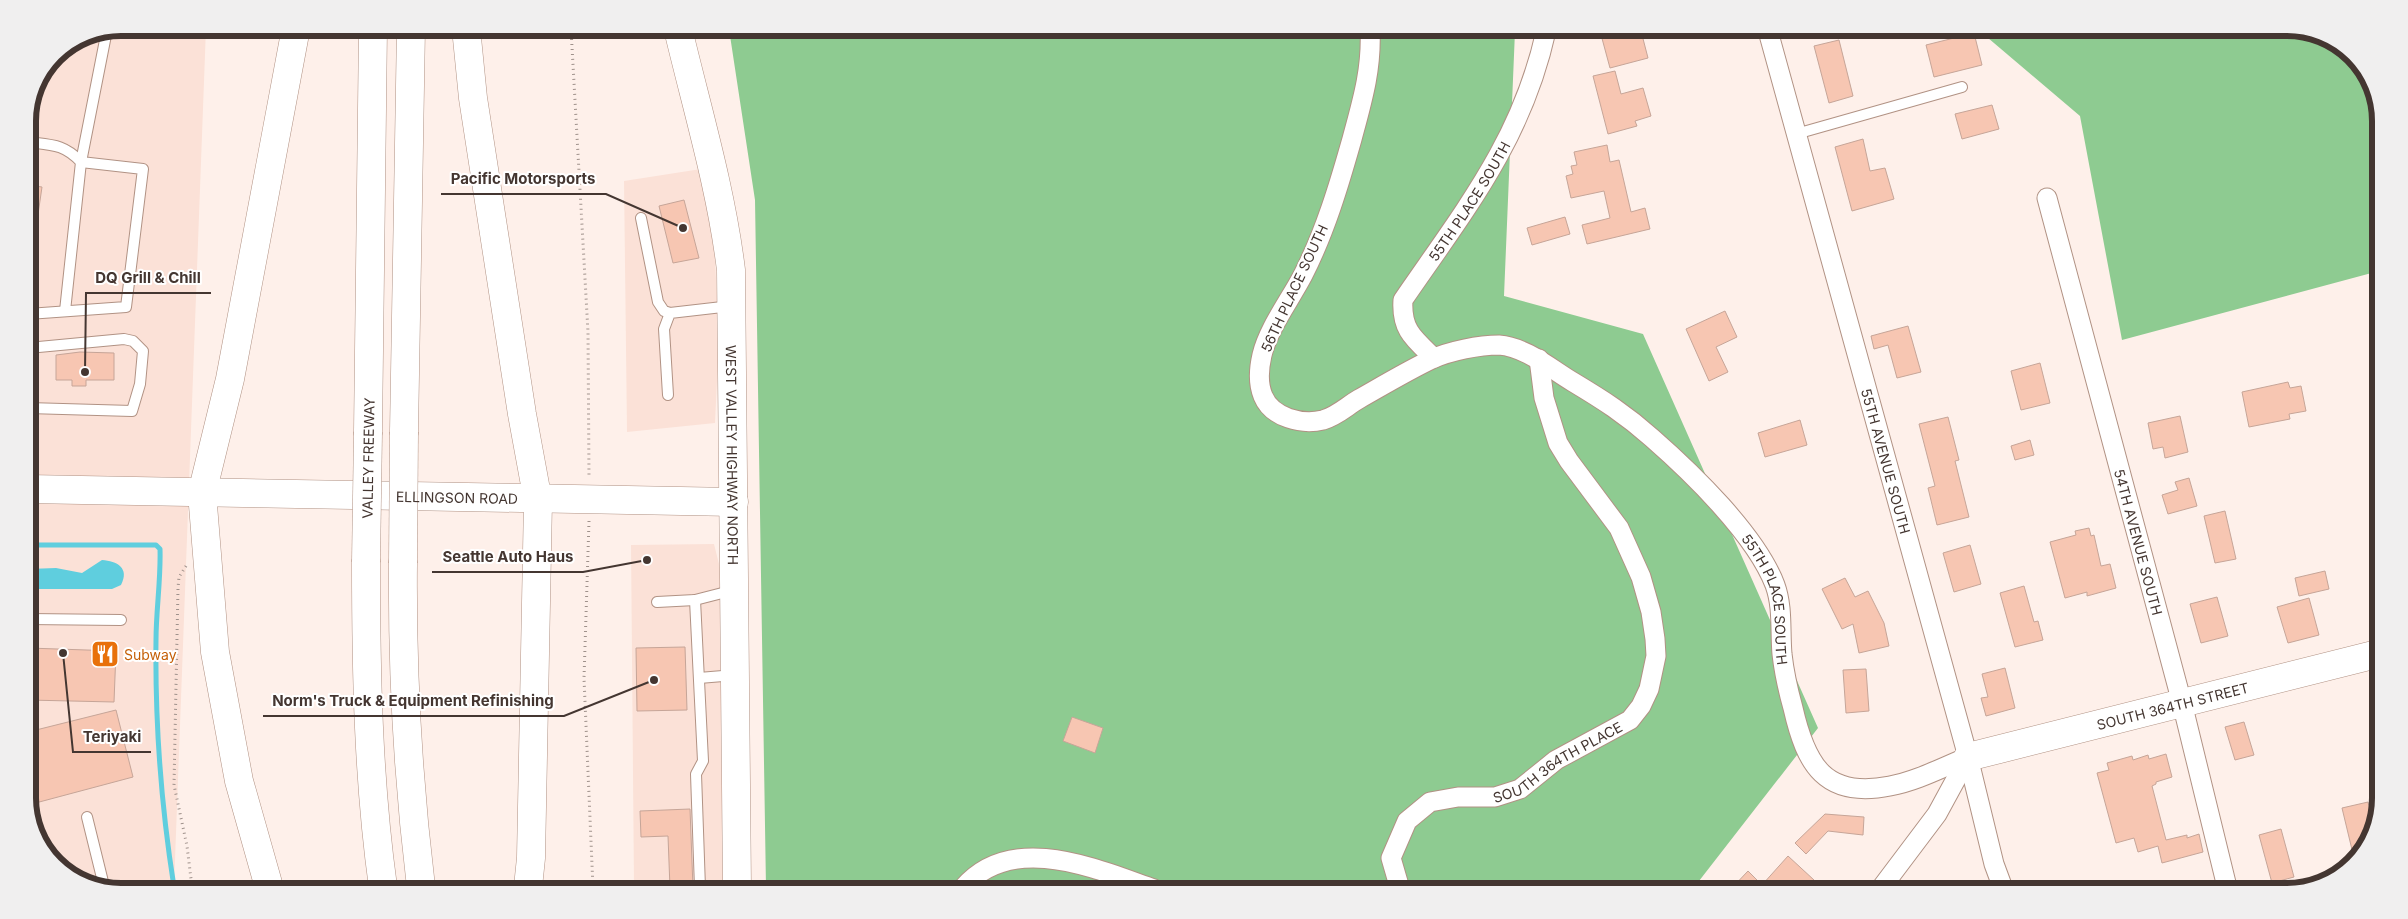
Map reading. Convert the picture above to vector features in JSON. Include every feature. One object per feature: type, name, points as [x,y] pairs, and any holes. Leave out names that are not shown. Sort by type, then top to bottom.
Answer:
[{"type":"main road","points":[[268,883],[239,781],[216,662],[202,493],[232,370],[295,36]]},
{"type":"main road","name":"VALLEY FREEWAY","points":[[373,36],[366,681],[370,771],[383,883]]},
{"type":"main road","points":[[411,36],[403,563],[405,683],[416,846],[421,883]]},
{"type":"main road","points":[[467,36],[474,108],[522,414],[538,500],[531,858],[528,883]]},
{"type":"main road","name":"WEST VALLEY HIGHWAY NORTH","points":[[680,36],[709,148],[726,224],[731,270],[737,883]]},
{"type":"main road","name":"ELLINGSON ROAD","points":[[36,490],[734,502]]},
{"type":"main road","name":"SOUTH 364TH STREET","points":[[1968,757],[2372,655]]},
{"type":"street","name":"56TH PLACE SOUTH","points":[[1370,36],[1371,48],[1367,82],[1346,160],[1324,226],[1304,273],[1263,351],[1260,372],[1262,393],[1270,407],[1283,416],[1299,420],[1321,420],[1335,415],[1361,398],[1434,358],[1466,350],[1501,345],[1539,359]]},
{"type":"street","name":"55TH PLACE SOUTH","points":[[1434,358],[1411,336],[1402,316],[1403,300],[1488,176],[1504,149],[1532,83],[1545,36]]},
{"type":"street","name":"55TH AVENUE SOUTH","points":[[1769,36],[1968,757],[1994,864],[2001,883]]},
{"type":"street","name":"54TH AVENUE SOUTH","points":[[2047,198],[2182,703],[2226,883]]},
{"type":"street","name":"55TH PLACE SOUTH","points":[[1539,359],[1570,381],[1604,399],[1629,417],[1657,442],[1708,493],[1764,561],[1779,599],[1782,653],[1796,722],[1808,757],[1820,773],[1834,782],[1847,786],[1863,788],[1888,787],[1968,757]]},
{"type":"street","name":"SOUTH 364TH PLACE","points":[[1398,883],[1392,858],[1407,821],[1430,802],[1458,797],[1496,798],[1520,790],[1556,760],[1630,720],[1641,706],[1650,689],[1656,656],[1655,639],[1651,612],[1641,577],[1619,528],[1569,461],[1558,443],[1544,398],[1539,359]]},
{"type":"street","points":[[1884,883],[1937,814],[1968,757]]},
{"type":"street","points":[[969,883],[998,865],[1019,859],[1033,858],[1088,866],[1137,883]]},
{"type":"lane","points":[[64,311],[81,162],[105,38]]},
{"type":"lane","points":[[1796,134],[1962,87]]},
{"type":"lane","points":[[36,143],[55,145],[70,151],[81,162],[143,169],[126,306],[36,313]]},
{"type":"lane","points":[[641,218],[658,302],[664,310],[670,313],[732,306]]},
{"type":"lane","points":[[668,395],[664,329],[670,313]]},
{"type":"lane","points":[[36,347],[124,340],[134,341],[143,351],[143,368],[132,411],[36,408]]},
{"type":"lane","points":[[657,602],[695,600],[735,590]]},
{"type":"lane","points":[[695,600],[703,761],[696,774],[700,883]]},
{"type":"lane","points":[[36,619],[121,620]]},
{"type":"lane","points":[[699,678],[736,674]]},
{"type":"lane","points":[[87,817],[103,880]]},
{"type":"path","points":[[571,36],[588,332],[590,541],[584,678],[593,883]]},
{"type":"path","points":[[192,883],[187,846],[174,785],[175,643],[179,577],[193,556],[206,546]]},
{"type":"shaded area","points":[[121,36],[206,36],[174,883],[110,882],[94,878],[79,871],[61,858],[54,850],[41,825],[36,804],[36,121],[38,104],[51,74],[61,61],[89,43],[104,38]]},
{"type":"shaded area","points":[[701,169],[713,221],[719,338],[715,423],[627,432],[624,181]]},
{"type":"shaded area","points":[[714,544],[722,576],[726,747],[723,883],[634,883],[631,545]]},
{"type":"green space","points":[[730,36],[1515,36],[1504,296],[1643,334],[1818,728],[1697,883],[766,883],[755,200]]},
{"type":"green space","points":[[1986,36],[2287,36],[2304,38],[2325,45],[2343,57],[2354,69],[2369,99],[2372,115],[2372,273],[2122,340],[2080,116]]},
{"type":"water","points":[[102,560],[117,564],[124,574],[121,585],[112,589],[36,589],[36,569],[56,568],[82,573]]},
{"type":"building","points":[[1601,36],[1642,36],[1648,58],[1610,68]]},
{"type":"building","points":[[1962,36],[1975,36],[1982,65],[1934,77],[1926,45]]},
{"type":"building","points":[[1839,40],[1853,96],[1829,103],[1814,46]]},
{"type":"building","points":[[1615,71],[1621,94],[1643,88],[1651,116],[1635,121],[1637,126],[1608,134],[1593,76]]},
{"type":"building","points":[[1992,105],[1999,129],[1962,139],[1955,114]]},
{"type":"building","points":[[1863,139],[1870,171],[1885,168],[1894,199],[1852,211],[1835,147]]},
{"type":"building","points":[[1607,145],[1610,162],[1619,160],[1631,212],[1645,208],[1650,229],[1587,244],[1582,225],[1610,218],[1604,191],[1571,198],[1566,176],[1573,174],[1571,166],[1577,165],[1574,152]]},
{"type":"building","points":[[36,186],[42,187],[36,228]]},
{"type":"building","points":[[684,200],[699,258],[673,263],[659,206]]},
{"type":"building","points":[[1565,217],[1570,234],[1532,245],[1527,228]]},
{"type":"building","points":[[1725,311],[1737,337],[1716,347],[1728,372],[1709,381],[1686,329]]},
{"type":"building","points":[[1908,326],[1921,372],[1897,378],[1888,345],[1874,349],[1871,336]]},
{"type":"building","points":[[80,352],[114,353],[114,380],[86,380],[86,386],[72,386],[72,380],[56,380],[56,355]]},
{"type":"building","points":[[2040,363],[2050,403],[2021,410],[2011,371]]},
{"type":"building","points":[[2288,382],[2290,388],[2301,386],[2306,411],[2289,414],[2290,419],[2249,427],[2242,392]]},
{"type":"building","points":[[2180,416],[2188,452],[2165,458],[2163,447],[2153,449],[2148,423]]},
{"type":"building","points":[[1948,417],[1959,460],[1955,461],[1969,517],[1937,525],[1928,488],[1935,486],[1919,424]]},
{"type":"building","points":[[1800,420],[1807,445],[1765,457],[1758,433]]},
{"type":"building","points":[[2030,440],[2034,455],[2015,460],[2011,446]]},
{"type":"building","points":[[2189,478],[2197,506],[2168,514],[2162,495],[2178,490],[2175,482]]},
{"type":"building","points":[[2225,511],[2236,559],[2215,563],[2204,516]]},
{"type":"building","points":[[2089,528],[2091,536],[2094,535],[2101,566],[2110,564],[2116,588],[2087,596],[2087,592],[2065,598],[2050,542],[2076,535],[2075,531]]},
{"type":"building","points":[[1970,545],[1981,584],[1954,592],[1943,553]]},
{"type":"building","points":[[2325,571],[2329,589],[2299,596],[2295,578]]},
{"type":"building","points":[[1845,578],[1855,597],[1868,591],[1884,623],[1889,646],[1859,653],[1853,624],[1842,629],[1822,589]]},
{"type":"building","points":[[2024,586],[2034,622],[2038,621],[2043,640],[2015,647],[2000,593]]},
{"type":"building","points":[[2217,597],[2228,636],[2201,643],[2190,604]]},
{"type":"building","points":[[2309,598],[2319,635],[2288,643],[2277,607]]},
{"type":"building","points":[[685,647],[687,710],[637,711],[636,648]]},
{"type":"building","points":[[36,648],[116,651],[114,702],[36,700]]},
{"type":"building","points":[[2005,668],[2015,708],[1986,716],[1981,698],[1988,697],[1982,674]]},
{"type":"building","points":[[1866,669],[1869,711],[1846,713],[1843,670]]},
{"type":"building","points":[[116,710],[133,777],[36,803],[36,730]]},
{"type":"building","points":[[1072,717],[1103,728],[1095,753],[1063,741]]},
{"type":"building","points":[[2244,722],[2254,755],[2235,760],[2225,727]]},
{"type":"building","points":[[2166,754],[2172,777],[2156,782],[2152,786],[2166,840],[2187,835],[2187,838],[2199,834],[2203,852],[2162,863],[2158,846],[2138,852],[2134,838],[2116,843],[2097,773],[2109,770],[2107,763],[2132,756],[2133,760],[2148,755],[2149,759]]},
{"type":"building","points":[[2368,802],[2370,813],[2367,825],[2363,836],[2352,852],[2342,808]]},
{"type":"building","points":[[690,809],[693,883],[670,883],[668,836],[641,837],[640,811]]},
{"type":"building","points":[[1825,814],[1864,817],[1863,835],[1828,831],[1806,854],[1795,843]]},
{"type":"building","points":[[2281,829],[2294,877],[2272,883],[2259,835]]},
{"type":"building","points":[[1788,856],[1814,880],[1811,883],[1764,883]]},
{"type":"building","points":[[1748,871],[1760,883],[1737,883]]},
{"type":"waterway","points":[[36,545],[156,545],[160,549],[156,640],[158,733],[162,795],[173,883]]},
{"type":"place","name":"Pacific Motorsports","points":[[683,228]]},
{"type":"place","name":"DQ Grill & Chill","points":[[85,372]]},
{"type":"place","name":"Seattle Auto Haus","points":[[647,560]]},
{"type":"place","name":"Teriyaki","points":[[63,653]]},
{"type":"place","name":"Subway","points":[[105,654]]},
{"type":"place","name":"Norm's Truck & Equipment Refinishing","points":[[654,680]]}]
